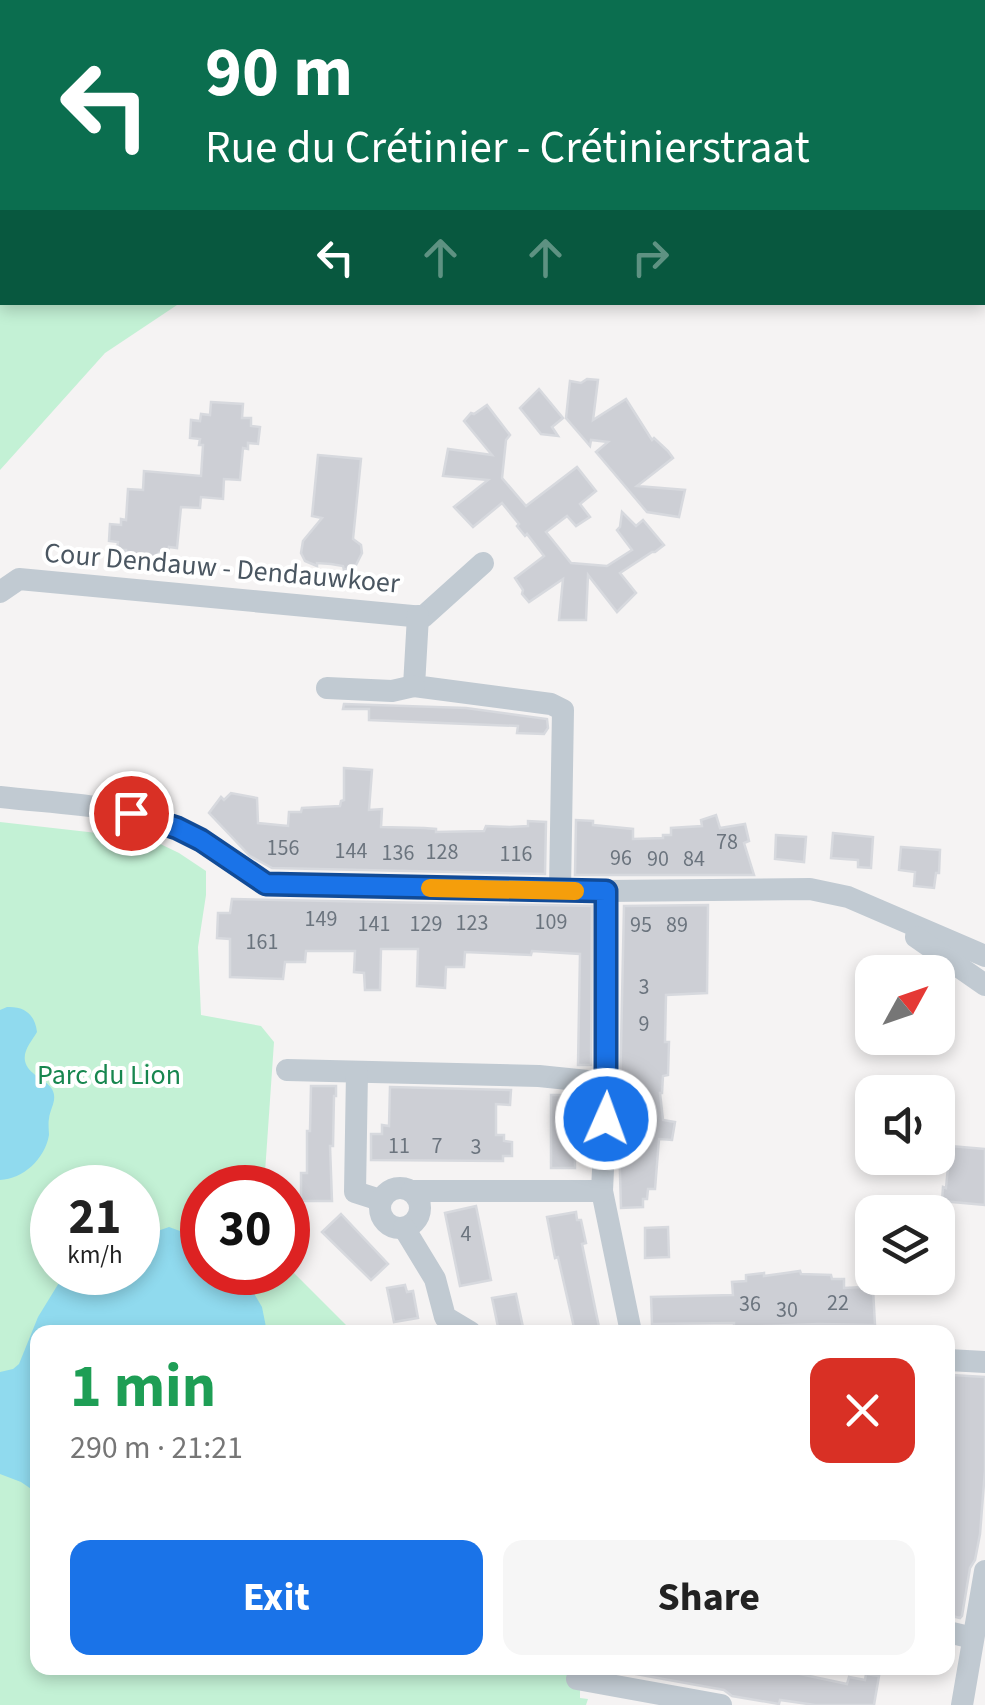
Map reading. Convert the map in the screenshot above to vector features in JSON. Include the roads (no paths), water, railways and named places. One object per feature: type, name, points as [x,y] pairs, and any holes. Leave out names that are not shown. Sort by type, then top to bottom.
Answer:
[{"type":"street","name":"Cour Dendauw - Dendauwkoer","points":[[0,592],[19,579],[423,616],[482,564]]},
{"type":"street","points":[[414,686],[418,616]]},
{"type":"street","points":[[328,688],[392,690],[414,686],[551,704],[563,710],[560,890]]},
{"type":"street","points":[[0,797],[86,806],[155,820],[201,840],[266,884],[606,891],[810,890],[848,898],[985,956]]},
{"type":"street","points":[[606,891],[607,1083],[602,1191],[630,1325]]},
{"type":"street","points":[[877,909],[985,985]]},
{"type":"street","points":[[286,1070],[538,1076],[607,1083]]},
{"type":"street","points":[[357,1072],[355,1192],[380,1200]]},
{"type":"street","points":[[412,1191],[420,1202],[414,1222],[404,1228],[385,1223],[379,1210],[380,1200],[389,1190],[402,1187],[412,1191],[602,1191]]},
{"type":"street","points":[[404,1228],[435,1279],[445,1317],[458,1325]]},
{"type":"street","points":[[955,1360],[985,1362]]},
{"type":"street","points":[[962,1705],[985,1571]]},
{"type":"street","points":[[955,1634],[972,1638]]},
{"type":"street","points":[[577,1679],[721,1705]]},
{"type":"water","points":[[0,1010],[24,1010],[34,1021],[37,1032],[25,1061],[29,1070],[49,1085],[54,1097],[47,1144],[38,1160],[25,1172],[0,1180]]},
{"type":"water","points":[[169,1227],[180,1231],[180,1295],[255,1295],[266,1325],[35,1325],[52,1295],[160,1295],[160,1230]]},
{"type":"water","points":[[30,1337],[30,1488],[0,1474],[0,1372],[13,1369]]},
{"type":"park label","name":"Parc du Lion","points":[[109,1075]]}]
